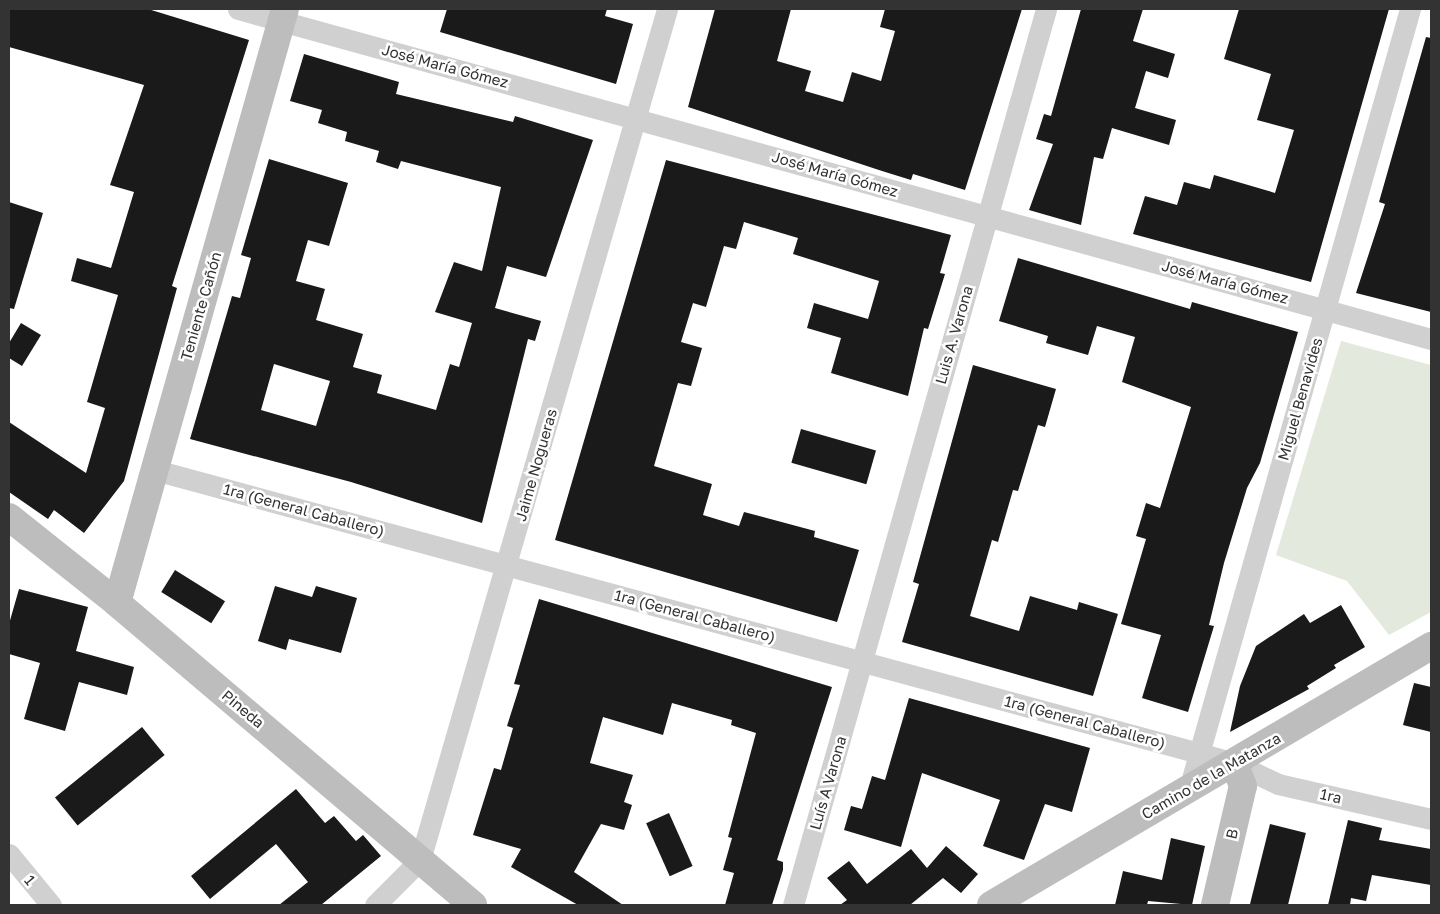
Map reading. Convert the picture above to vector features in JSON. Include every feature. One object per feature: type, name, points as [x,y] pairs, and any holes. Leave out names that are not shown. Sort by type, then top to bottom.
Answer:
[{"type":"street","name":"José María Gómez","points":[[238,9],[283,15],[987,217],[1431,339]]},
{"type":"street","name":"Jaime Nogueras","points":[[375,905],[420,860],[637,118],[667,9]]},
{"type":"street","name":"Luis A. Varona","points":[[863,661],[1046,9]]},
{"type":"street","name":"Miguel Benavides","points":[[1189,789],[1410,9]]},
{"type":"street","name":"Teniente Cañón","points":[[117,603],[283,15]]},
{"type":"street","name":"1ra (General Caballero)","points":[[155,470],[1234,763]]},
{"type":"street","name":"Pineda","points":[[9,517],[117,603],[473,905]]},
{"type":"street","name":"Camino de la Matanza","points":[[991,905],[1431,646]]},
{"type":"street","name":"Luís A Varona","points":[[793,905],[863,661]]},
{"type":"street","name":"1ra","points":[[1234,763],[1278,784],[1431,819]]},
{"type":"street","name":"B","points":[[1215,905],[1243,786],[1234,763]]},
{"type":"street","name":"1","points":[[9,854],[51,905]]},
{"type":"shaded area","points":[[1341,341],[1431,365],[1431,612],[1389,635],[1347,581],[1276,555]]},
{"type":"building","points":[[9,9],[148,9],[249,40],[172,286],[177,288],[124,481],[84,533],[54,510],[48,519],[9,492],[9,422],[86,473],[105,408],[87,402],[118,295],[71,281],[77,258],[111,268],[134,192],[110,185],[144,85],[9,47]]},
{"type":"building","points":[[447,9],[607,9],[605,16],[633,24],[616,84],[440,32]]},
{"type":"building","points":[[715,9],[791,9],[777,61],[811,71],[805,91],[843,102],[852,72],[881,81],[895,31],[880,27],[885,9],[1022,9],[965,190],[913,174],[911,180],[688,107]]},
{"type":"building","points":[[1081,9],[1143,9],[1133,41],[1175,54],[1168,78],[1146,71],[1135,108],[1176,120],[1169,145],[1112,128],[1103,159],[1094,157],[1081,225],[1029,210],[1053,144],[1036,139],[1044,114],[1051,116]]},
{"type":"building","points":[[1239,9],[1389,9],[1311,282],[1133,234],[1145,196],[1177,205],[1184,182],[1210,189],[1214,175],[1275,193],[1294,130],[1257,120],[1271,74],[1224,59]]},
{"type":"building","points":[[1426,37],[1431,38],[1431,312],[1356,293],[1385,204],[1379,202]]},
{"type":"building","points":[[304,54],[399,82],[396,94],[513,122],[515,116],[593,140],[546,277],[507,266],[495,308],[541,321],[535,341],[528,339],[482,523],[351,482],[190,439],[232,296],[240,298],[251,258],[241,255],[269,159],[348,183],[329,246],[308,240],[296,281],[325,289],[316,320],[363,334],[353,367],[382,375],[377,393],[436,410],[450,364],[459,367],[472,323],[435,312],[454,262],[482,271],[501,187],[401,161],[398,169],[376,162],[379,151],[345,141],[347,132],[318,123],[322,110],[290,101]],"holes":[[[274,364],[330,381],[316,426],[261,410]]]},
{"type":"building","points":[[666,160],[951,235],[940,273],[945,274],[928,329],[924,328],[908,396],[831,373],[841,338],[807,328],[814,303],[868,319],[879,281],[793,254],[798,238],[744,222],[736,249],[724,246],[706,307],[693,303],[681,342],[702,348],[691,386],[678,383],[654,466],[712,484],[703,515],[739,526],[744,512],[815,531],[814,537],[859,550],[837,622],[555,540]]},
{"type":"building","points":[[9,202],[43,213],[14,309],[9,308]]},
{"type":"building","points":[[1018,258],[1190,309],[1192,302],[1298,332],[1260,463],[1247,488],[1224,563],[1209,625],[1214,626],[1188,712],[1142,698],[1161,635],[1121,624],[1146,539],[1136,536],[1146,503],[1160,508],[1191,407],[1122,382],[1135,337],[1097,326],[1088,355],[1046,343],[1048,336],[999,321]]},
{"type":"building","points":[[21,323],[41,335],[22,366],[9,358],[9,343]]},
{"type":"building","points":[[973,365],[1056,389],[1045,427],[1038,425],[1018,491],[1013,490],[998,542],[992,540],[970,616],[1019,631],[1030,596],[1077,610],[1079,602],[1118,614],[1093,696],[902,642],[919,584],[913,582]]},
{"type":"building","points":[[801,429],[876,450],[866,484],[791,463]]},
{"type":"building","points":[[175,570],[225,601],[211,623],[161,592]]},
{"type":"building","points":[[275,586],[312,597],[316,586],[357,598],[341,653],[289,639],[286,650],[258,641]]},
{"type":"building","points":[[19,589],[88,607],[76,651],[134,667],[127,695],[79,682],[65,731],[24,719],[40,663],[9,654],[9,624]]},
{"type":"building","points":[[539,599],[832,687],[777,860],[783,862],[783,870],[772,905],[725,905],[734,873],[723,870],[732,838],[728,837],[756,733],[731,725],[732,720],[672,703],[663,735],[603,717],[590,763],[633,775],[624,802],[632,805],[624,830],[601,824],[574,872],[623,905],[578,905],[511,867],[521,849],[473,835],[494,768],[501,770],[513,728],[507,726],[520,685],[514,684]]},
{"type":"building","points":[[1341,605],[1365,647],[1334,665],[1336,668],[1307,686],[1309,689],[1230,732],[1240,686],[1256,646],[1304,614],[1310,623]]},
{"type":"building","points":[[1414,683],[1431,687],[1431,732],[1403,725]]},
{"type":"building","points":[[909,698],[1090,748],[1072,812],[1045,804],[1024,860],[983,846],[1000,800],[922,773],[901,847],[844,830],[851,806],[862,809],[872,776],[885,780]]},
{"type":"building","points":[[142,727],[165,755],[78,825],[55,797]]},
{"type":"building","points":[[296,789],[325,823],[334,816],[356,841],[363,835],[381,856],[321,905],[279,905],[308,882],[276,844],[210,899],[191,876]]},
{"type":"building","points":[[669,813],[693,866],[670,876],[646,823]]},
{"type":"building","points":[[1348,820],[1382,828],[1379,840],[1431,849],[1431,885],[1372,875],[1366,901],[1351,898],[1350,905],[1328,905]]},
{"type":"building","points":[[1270,824],[1306,833],[1288,905],[1250,905]]},
{"type":"building","points":[[1171,838],[1205,846],[1192,905],[1148,901],[1147,905],[1115,905],[1123,871],[1162,880]]},
{"type":"building","points":[[946,846],[978,874],[961,893],[943,878],[910,905],[840,905],[847,900],[827,878],[849,861],[867,884],[911,849],[927,868]]}]
